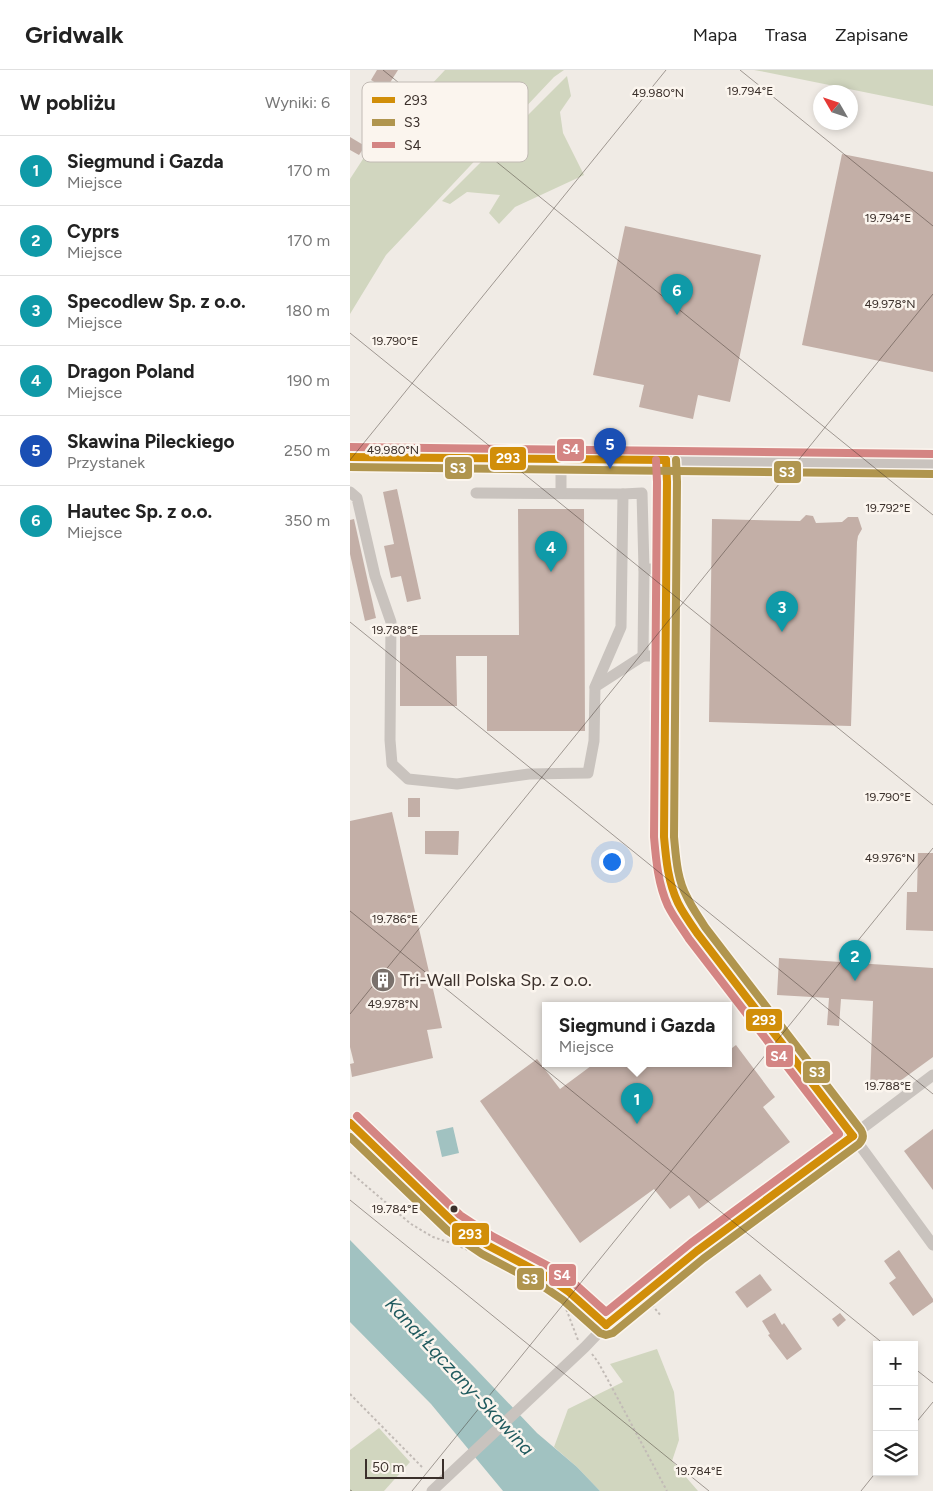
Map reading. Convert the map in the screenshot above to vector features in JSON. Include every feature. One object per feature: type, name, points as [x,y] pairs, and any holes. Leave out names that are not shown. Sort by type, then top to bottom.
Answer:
[{"type":"street","points":[[350,457],[933,464]]},
{"type":"street","points":[[561,459],[561,493]]},
{"type":"street","points":[[666,460],[664,837],[665,861],[671,886],[681,909],[697,933],[853,1136],[933,1245]]},
{"type":"street","points":[[350,492],[357,498],[375,576],[390,622],[390,740],[392,764],[408,779],[457,784],[529,774],[588,773],[594,741],[595,687],[621,627],[623,494]]},
{"type":"street","points":[[476,492],[642,494],[644,568],[643,656]]},
{"type":"street","points":[[644,568],[666,569]]},
{"type":"street","points":[[595,687],[643,656],[666,656]]},
{"type":"street","points":[[432,1491],[642,1293],[933,1075]]},
{"type":"street","points":[[350,1123],[458,1226],[487,1245],[546,1276],[568,1292],[606,1325]]},
{"type":"path","points":[[350,1172],[411,1224],[433,1237],[482,1256]]},
{"type":"path","points":[[642,1293],[662,1316]]},
{"type":"path","points":[[552,1294],[565,1306],[579,1342]]},
{"type":"path","points":[[590,1353],[608,1379],[667,1491]]},
{"type":"path","points":[[350,1394],[422,1467]]},
{"type":"green space","points":[[445,70],[564,70],[554,77],[528,105],[528,82],[434,82]]},
{"type":"green space","points":[[754,70],[933,70],[933,106],[858,91],[858,85],[829,85]]},
{"type":"green space","points":[[567,76],[571,96],[560,112],[563,133],[584,175],[515,207],[499,224],[489,213],[500,195],[467,192],[450,204],[442,201],[481,162],[528,162],[528,115]]},
{"type":"green space","points":[[362,161],[474,162],[386,255],[350,314],[350,179]]},
{"type":"green space","points":[[657,1349],[674,1392],[679,1440],[672,1461],[698,1491],[600,1491],[554,1447],[568,1409],[623,1382],[610,1364]]},
{"type":"green space","points":[[379,1428],[410,1462],[384,1491],[350,1491],[350,1450]]},
{"type":"water","points":[[453,1127],[459,1153],[442,1157],[436,1131]]},
{"type":"water","name":"Kanał Łączany-Skawina","points":[[350,1240],[537,1433],[577,1467],[600,1491],[503,1491],[431,1404],[350,1322]]},
{"type":"building","points":[[377,70],[398,70],[390,82],[374,82],[371,80]]},
{"type":"building","points":[[350,137],[362,144],[362,150],[359,155],[350,150]]},
{"type":"building","points":[[842,154],[933,172],[933,372],[802,345]]},
{"type":"building","points":[[625,226],[761,255],[730,402],[698,395],[693,419],[639,407],[644,385],[593,375]]},
{"type":"building","points":[[397,489],[421,599],[407,602],[401,576],[391,578],[384,546],[394,544],[383,492]]},
{"type":"building","points":[[518,509],[584,509],[585,731],[487,731],[487,656],[456,656],[457,706],[400,706],[400,635],[519,635]]},
{"type":"building","points":[[806,515],[813,516],[816,523],[842,522],[848,517],[858,517],[862,529],[857,542],[851,726],[709,722],[712,519],[800,521]]},
{"type":"building","points":[[354,519],[376,618],[365,621],[350,554],[350,520]]},
{"type":"building","points":[[408,798],[420,798],[420,817],[408,817]]},
{"type":"building","name":"Tri-Wall Polska Sp. z o.o.","points":[[392,812],[442,1028],[427,1030],[433,1058],[352,1077],[350,1064],[354,1063],[350,1047],[350,821]]},
{"type":"building","points":[[425,831],[459,831],[458,855],[425,854]]},
{"type":"building","points":[[918,853],[933,853],[933,931],[906,930],[907,892],[917,892]]},
{"type":"building","points":[[779,958],[933,968],[933,1057],[889,1089],[870,1087],[873,1001],[841,999],[839,1026],[827,1025],[829,998],[777,995]]},
{"type":"building","points":[[736,1045],[775,1097],[763,1107],[790,1142],[699,1209],[689,1195],[670,1209],[654,1189],[580,1243],[480,1101],[537,1059],[560,1089],[590,1067],[732,1067],[732,1048]]},
{"type":"building","points":[[933,1129],[933,1190],[904,1151]]},
{"type":"building","points":[[899,1250],[933,1299],[933,1302],[913,1316],[889,1283],[896,1278],[884,1261]]},
{"type":"building","points":[[760,1274],[772,1290],[747,1308],[735,1292]]},
{"type":"building","points":[[775,1313],[782,1325],[784,1323],[802,1349],[787,1360],[768,1335],[770,1334],[762,1321]]},
{"type":"building","points":[[840,1313],[846,1320],[838,1327],[832,1319]]},
{"type":"transit line","name":"S4","points":[[350,447],[933,454]]},
{"type":"transit line","name":"293","points":[[350,457],[666,460]]},
{"type":"transit line","name":"S4","points":[[357,1116],[460,1215],[492,1236],[552,1268],[576,1285],[606,1312],[691,1243],[839,1134],[689,939],[670,910],[662,889],[654,837],[656,460]]},
{"type":"transit line","name":"293","points":[[666,460],[664,837],[672,887],[680,907],[697,933],[853,1136]]},
{"type":"transit line","name":"S3","points":[[350,1137],[448,1231],[482,1254],[541,1285],[563,1300],[600,1333],[606,1335],[613,1333],[703,1259],[861,1141],[863,1136],[861,1130],[705,927],[689,901],[681,883],[674,837],[676,460]]},
{"type":"transit line","name":"S3","points":[[350,467],[933,474]]},
{"type":"transit line","name":"293","points":[[350,1123],[454,1223],[487,1245],[546,1276],[569,1292],[606,1325]]},
{"type":"transit line","name":"293","points":[[606,1325],[697,1251],[853,1136]]},
{"type":"place","name":"Hautec Sp. z o.o.","points":[[677,315]]},
{"type":"place","name":"Skawina Pileckiego","points":[[610,469]]},
{"type":"place","name":"Dragon Poland","points":[[551,572]]},
{"type":"place","name":"Specodlew Sp. z o.o.","points":[[782,632]]},
{"type":"place","name":"Tri-Wall Polska Sp. z o.o.","points":[[383,980]]},
{"type":"place","name":"Cyprs","points":[[855,981]]},
{"type":"place","name":"Siegmund i Gazda","points":[[637,1124]]}]
